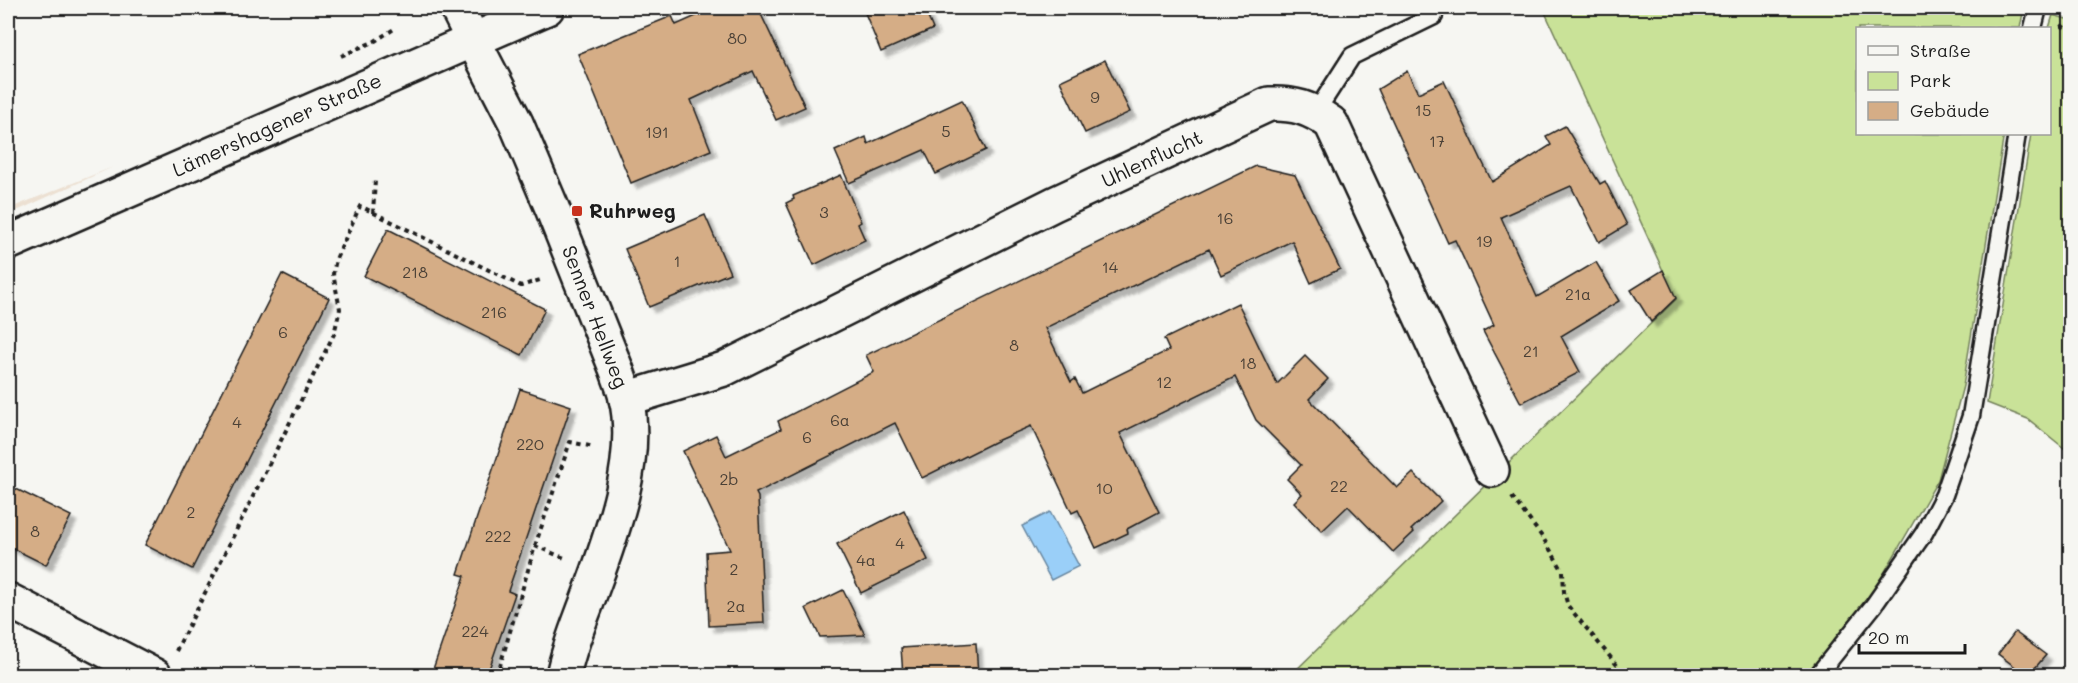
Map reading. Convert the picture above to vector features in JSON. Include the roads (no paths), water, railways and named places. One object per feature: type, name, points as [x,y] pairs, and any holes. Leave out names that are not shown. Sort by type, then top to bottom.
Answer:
[{"type":"street","name":"Senner Hellweg","points":[[457,8],[516,123],[617,371],[626,399],[628,454],[624,489],[563,675]]},
{"type":"street","name":"Lämershagener Straße","points":[[8,243],[547,8]]},
{"type":"street","name":"Uhlenflucht","points":[[626,399],[724,369],[1054,204],[1269,104],[1286,103],[1316,112]]},
{"type":"street","points":[[1316,112],[1331,123],[1492,470]]},
{"type":"street","points":[[15,610],[164,665]]},
{"type":"lane","points":[[2034,27],[2038,8]]},
{"type":"lane","points":[[1316,112],[1352,56],[1434,16]]},
{"type":"lane","points":[[1817,675],[1874,605],[1924,533],[1944,495],[1958,460],[1971,416],[2017,135]]},
{"type":"water","points":[[1050,512],[1079,566],[1051,580],[1022,526]]},
{"type":"place","name":"Ruhrweg","points":[[577,211]]}]
